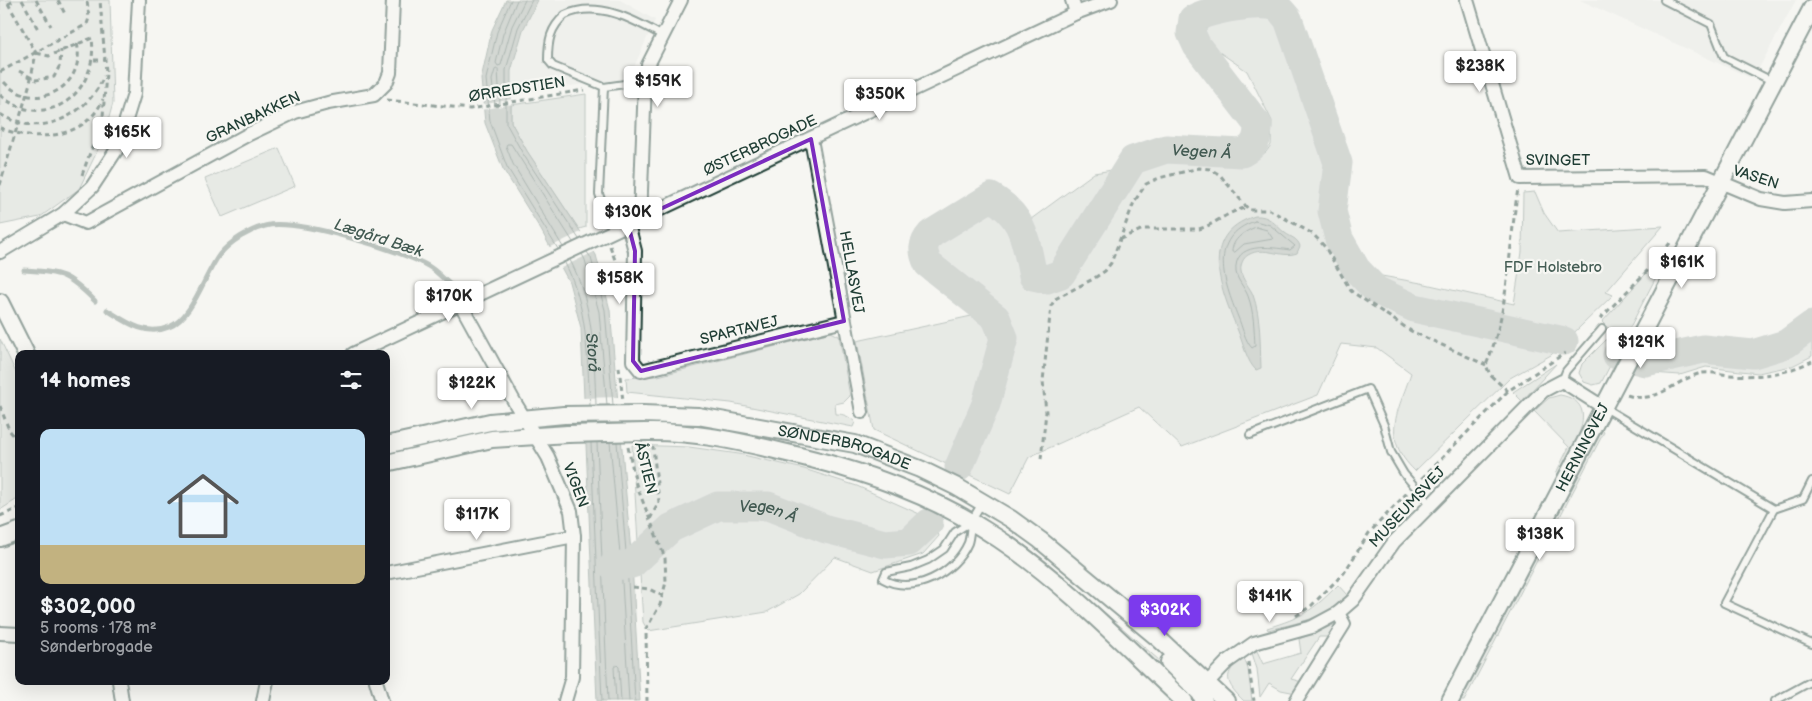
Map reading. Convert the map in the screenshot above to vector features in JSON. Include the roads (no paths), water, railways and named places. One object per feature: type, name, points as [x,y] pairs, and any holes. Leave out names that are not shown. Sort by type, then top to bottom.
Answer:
[{"type":"street","points":[[0,252],[63,214],[92,187],[117,149],[134,94],[139,0]]},
{"type":"street","name":"GRANBAKKEN","points":[[63,214],[86,223],[249,134],[296,112],[328,103],[374,95],[386,83],[390,73],[393,0]]},
{"type":"street","points":[[640,218],[645,82],[648,65],[681,0]]},
{"type":"street","points":[[1072,0],[1076,13]]},
{"type":"street","name":"ØSTERBROGADE","points":[[361,350],[1076,13],[1111,0]]},
{"type":"street","name":"SVINGET","points":[[1467,0],[1520,178],[1688,175],[1706,176],[1720,183]]},
{"type":"street","name":"HERNINGVEJ","points":[[1450,701],[1812,8]]},
{"type":"street","name":"HELLASVEJ","points":[[811,139],[862,412]]},
{"type":"street","name":"VASEN","points":[[1720,183],[1761,199],[1785,203],[1812,201]]},
{"type":"street","name":"SPARTAVEJ","points":[[628,224],[634,251],[633,361],[641,371],[844,320]]},
{"type":"street","points":[[0,302],[24,350]]},
{"type":"street","name":"VIGEN","points":[[460,303],[548,457],[571,511],[574,536],[572,677],[565,701]]},
{"type":"street","points":[[1562,381],[1603,407]]},
{"type":"street","name":"MUSEUMSVEJ","points":[[1208,683],[1242,650],[1266,638],[1312,627],[1338,613],[1364,587],[1394,542],[1430,504],[1543,391],[1562,381]]},
{"type":"street","name":"SØNDERBROGADE","points":[[390,443],[490,422],[564,416],[642,414],[698,416],[855,444],[920,469],[983,502],[1040,540],[1208,683],[1226,701]]},
{"type":"street","name":"SØNDERBROGADE","points":[[390,462],[492,440],[568,434],[648,432],[718,438],[841,465],[915,493],[972,522],[1003,542],[1040,570],[1184,701]]},
{"type":"street","points":[[0,538],[15,533]]},
{"type":"street","points":[[390,572],[574,536]]},
{"type":"street","points":[[1100,590],[1152,646],[1200,693],[1204,701]]},
{"type":"street","points":[[1296,701],[1344,624],[1338,613]]},
{"type":"street","points":[[0,632],[15,634]]},
{"type":"street","points":[[120,685],[122,701]]},
{"type":"street","points":[[263,701],[266,685]]},
{"type":"street","points":[[377,685],[382,701]]},
{"type":"lane","points":[[1664,0],[1711,24],[1724,57],[1773,82]]},
{"type":"lane","points":[[645,82],[604,87],[550,63],[548,60],[548,38],[562,18],[582,5],[603,6],[615,9],[663,36]]},
{"type":"lane","points":[[604,87],[599,194],[605,234]]},
{"type":"lane","points":[[1562,381],[1566,371],[1602,329]]},
{"type":"lane","points":[[1250,435],[1368,389],[1384,425],[1391,452],[1414,486],[1430,504]]},
{"type":"lane","points":[[1603,407],[1774,509]]},
{"type":"lane","points":[[1812,481],[1803,499],[1774,509],[1724,603],[1812,644]]},
{"type":"lane","points":[[972,522],[955,532],[944,549],[928,560],[911,567],[886,572],[883,579],[894,585],[913,584],[930,580],[950,567],[968,542],[972,522],[983,502]]},
{"type":"lane","points":[[1775,701],[1812,680]]},
{"type":"water","name":"Storå","points":[[506,0],[538,0],[523,30],[511,71],[511,122],[527,151],[596,255],[610,310],[632,564],[640,701],[597,701],[581,328],[569,282],[541,230],[503,169],[485,123],[481,79],[492,30]]},
{"type":"water","points":[[1255,216],[1264,217],[1272,221],[1296,240],[1300,246],[1297,253],[1291,254],[1254,252],[1246,256],[1241,264],[1244,280],[1256,303],[1259,321],[1261,368],[1256,370],[1248,357],[1226,299],[1218,266],[1219,250],[1225,236],[1237,225]]},
{"type":"waterway","name":"Vegen Å","points":[[959,467],[986,404],[1004,338],[996,318],[928,264],[924,251],[926,241],[931,234],[991,197],[1011,213],[1022,230],[1033,276],[1047,279],[1061,274],[1133,160],[1166,149],[1242,153],[1250,148],[1256,139],[1258,125],[1197,46],[1191,33],[1193,19],[1222,9],[1248,5],[1269,5],[1277,7],[1288,19],[1338,163],[1332,211],[1339,239],[1356,269],[1376,290],[1414,308],[1564,341]]},
{"type":"waterway","name":"Lægård Bæk","points":[[107,310],[136,327],[152,330],[161,330],[169,327],[177,322],[192,305],[214,262],[224,249],[235,240],[265,226],[280,225],[323,231],[372,244],[428,266],[452,286]]},
{"type":"waterway","name":"Lægård Bæk","points":[[24,270],[64,276],[78,285],[95,301]]},
{"type":"waterway","name":"Vegen Å","points":[[1617,355],[1645,362],[1703,349],[1753,354],[1786,344],[1812,325]]},
{"type":"waterway","name":"Vegen Å","points":[[613,566],[632,564],[671,528],[718,506],[768,506],[826,529],[885,544],[909,542],[929,523]]},
{"type":"park label","name":"FDF Holstebro","points":[[1553,267]]}]
